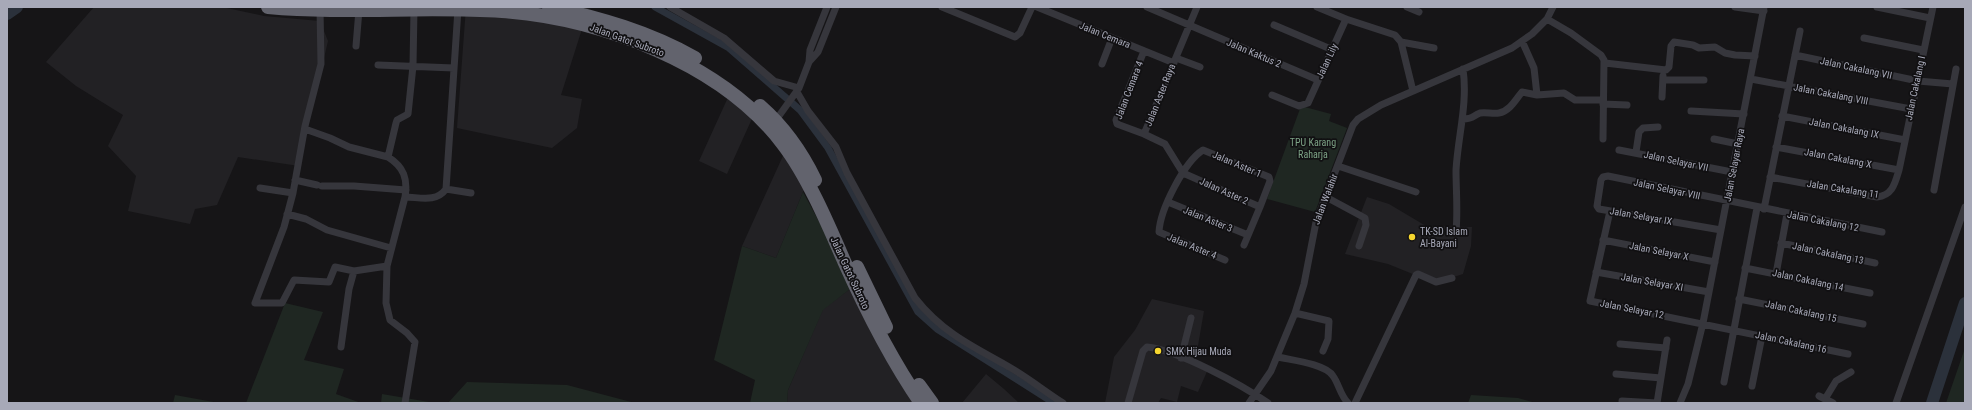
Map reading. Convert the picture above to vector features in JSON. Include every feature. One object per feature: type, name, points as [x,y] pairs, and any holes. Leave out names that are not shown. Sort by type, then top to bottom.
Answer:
[{"type":"highway","name":"Jalan Gatot Subroto","points":[[268,7],[359,10],[458,9],[504,11],[552,18],[587,26],[640,43],[698,70],[737,98],[767,125],[784,144],[826,220],[866,309],[888,351],[921,403]]},
{"type":"highway","name":"Jalan Gatot Subroto","points":[[549,7],[643,32],[675,46],[703,62],[747,95],[776,120],[805,160],[898,352],[932,403]]},
{"type":"street","points":[[670,7],[724,38],[774,81],[797,92],[808,111],[836,147],[847,173],[915,298],[929,316],[960,339],[1015,371],[1063,403]]},
{"type":"street","points":[[776,120],[797,92],[809,62],[810,50],[827,7]]},
{"type":"street","points":[[809,62],[818,52],[836,7]]},
{"type":"street","points":[[942,7],[1015,37],[1020,33],[1032,7]]},
{"type":"street","name":"Jalan Cemara","points":[[1037,7],[1144,51],[1200,67]]},
{"type":"street","name":"Jalan Kaktus 2","points":[[1147,7],[1318,80]]},
{"type":"street","name":"Jalan Aster Raya","points":[[1183,173],[1165,144],[1144,134],[1197,7]]},
{"type":"street","points":[[1317,7],[1336,11],[1346,19],[1395,35],[1401,42],[1413,91]]},
{"type":"street","points":[[1407,7],[1419,12]]},
{"type":"street","name":"Jalan Walahir","points":[[1250,403],[1271,371],[1278,357],[1295,313],[1304,284],[1311,239],[1350,131],[1358,119],[1381,105],[1512,48],[1532,34],[1547,19],[1553,7]]},
{"type":"street","points":[[1735,7],[1764,9]]},
{"type":"street","points":[[1877,7],[1930,18]]},
{"type":"street","name":"Jalan Cakalang I","points":[[1899,170],[1933,7]]},
{"type":"street","points":[[320,9],[320,64],[305,129],[293,193],[255,303],[282,303],[294,280],[298,279],[329,282],[334,267],[354,271],[387,266]]},
{"type":"street","points":[[388,157],[397,120],[408,114],[413,66],[414,9]]},
{"type":"street","points":[[295,180],[319,186],[354,186],[433,198],[443,194],[446,189],[458,9]]},
{"type":"street","name":"Jalan Selayar Raya","points":[[1680,403],[1686,390],[1703,323],[1764,9]]},
{"type":"street","points":[[356,46],[359,10]]},
{"type":"street","name":"Jalan Lily","points":[[1272,95],[1299,106],[1308,103],[1346,19]]},
{"type":"street","points":[[1547,19],[1601,55],[1605,63],[1603,139]]},
{"type":"street","points":[[1274,25],[1333,50]]},
{"type":"street","points":[[1724,382],[1745,268],[1760,208],[1770,177],[1800,31]]},
{"type":"street","points":[[1102,64],[1112,38]]},
{"type":"street","points":[[1864,38],[1923,50]]},
{"type":"street","points":[[1522,41],[1534,68],[1537,95]]},
{"type":"street","points":[[1401,42],[1434,48]]},
{"type":"street","points":[[1605,63],[1664,70],[1669,67],[1672,42],[1679,42],[1699,48],[1715,47],[1730,54],[1755,56]]},
{"type":"street","name":"Jalan Cemara 4","points":[[1144,51],[1116,120],[1117,124],[1144,134]]},
{"type":"street","name":"Jalan Cakalang VII","points":[[1795,55],[1918,81],[1953,84]]},
{"type":"street","points":[[378,65],[454,68]]},
{"type":"street","points":[[1456,231],[1456,170],[1465,95],[1463,69]]},
{"type":"street","points":[[1934,190],[1956,69]]},
{"type":"street","points":[[1662,97],[1664,70]]},
{"type":"street","name":"Jalan Cakalang VIII","points":[[1750,78],[1911,109]]},
{"type":"street","points":[[1663,80],[1704,80]]},
{"type":"street","points":[[1463,119],[1472,119],[1480,113],[1500,113],[1506,110],[1522,92],[1537,95],[1564,93],[1575,100],[1627,105]]},
{"type":"street","points":[[1691,111],[1744,114]]},
{"type":"street","name":"Jalan Cakalang IX","points":[[1782,116],[1905,140]]},
{"type":"street","points":[[1636,152],[1639,132],[1643,128],[1658,127]]},
{"type":"street","points":[[305,129],[349,147],[388,157],[402,168],[406,181],[405,194],[387,266],[386,303],[388,316],[394,324],[407,333],[415,342],[405,403]]},
{"type":"street","points":[[1714,139],[1738,144]]},
{"type":"street","name":"Jalan Cakalang X","points":[[1776,147],[1899,170]]},
{"type":"street","name":"Jalan Aster 1","points":[[1183,173],[1203,150],[1268,177],[1270,182],[1260,207]]},
{"type":"street","name":"Jalan Selayar VII","points":[[1619,150],[1636,152],[1732,172]]},
{"type":"street","points":[[1338,166],[1416,192]]},
{"type":"street","name":"Jalan Cakalang 11","points":[[1770,177],[1877,197],[1885,196],[1894,188],[1899,170]]},
{"type":"street","points":[[1168,202],[1183,173]]},
{"type":"street","name":"Jalan Aster 2","points":[[1183,173],[1260,207],[1244,245]]},
{"type":"street","name":"Jalan Selayar VIII","points":[[1608,176],[1760,208]]},
{"type":"street","name":"Jalan Selayar IX","points":[[1608,176],[1603,177],[1601,180],[1597,206],[1599,209],[1721,230]]},
{"type":"street","points":[[260,188],[293,193]]},
{"type":"street","points":[[446,189],[471,193]]},
{"type":"street","points":[[1326,197],[1365,218],[1366,225],[1359,246]]},
{"type":"street","name":"Jalan Aster 4","points":[[1168,202],[1158,230],[1160,233],[1225,260]]},
{"type":"street","name":"Jalan Aster 3","points":[[1168,202],[1248,235]]},
{"type":"street","points":[[1896,403],[1965,207]]},
{"type":"street","name":"Jalan Cakalang 12","points":[[1760,208],[1882,232]]},
{"type":"street","points":[[1596,272],[1610,211]]},
{"type":"street","points":[[287,214],[306,219],[327,230],[391,248]]},
{"type":"street","points":[[1776,274],[1787,214]]},
{"type":"street","name":"Jalan Selayar X","points":[[1603,240],[1715,262]]},
{"type":"street","name":"Jalan Cakalang 13","points":[[1781,243],[1875,263]]},
{"type":"street","name":"Jalan Cakalang 14","points":[[1745,268],[1870,293]]},
{"type":"street","points":[[340,347],[349,289],[354,271]]},
{"type":"street","name":"Jalan Selayar XI","points":[[1596,272],[1709,292]]},
{"type":"street","name":"Jalan Selayar 12","points":[[1596,272],[1590,301],[1703,323]]},
{"type":"street","points":[[1355,403],[1416,275],[1418,274],[1436,282],[1452,278]]},
{"type":"street","name":"Jalan Cakalang 15","points":[[1739,299],[1863,324]]},
{"type":"street","points":[[1295,313],[1329,321],[1328,339],[1323,351]]},
{"type":"street","points":[[1181,358],[1191,318]]},
{"type":"street","name":"Jalan Cakalang 16","points":[[1703,323],[1848,354]]},
{"type":"street","points":[[1752,386],[1762,336]]},
{"type":"street","points":[[1622,401],[1657,403],[1667,340]]},
{"type":"street","points":[[1620,344],[1666,348]]},
{"type":"street","points":[[1128,403],[1145,348],[1152,348],[1181,358],[1255,394],[1268,403]]},
{"type":"street","points":[[1278,357],[1329,371],[1334,376],[1339,391],[1348,403]]},
{"type":"street","points":[[1833,403],[1822,398],[1836,381],[1850,372]]},
{"type":"street","points":[[1616,374],[1660,378]]},
{"type":"shaded area","points":[[94,7],[222,7],[264,16],[320,21],[328,41],[299,166],[238,157],[217,205],[195,209],[190,224],[128,211],[136,176],[108,146],[123,115],[76,86],[46,62]]},
{"type":"shaded area","points":[[466,7],[589,7],[561,95],[582,99],[577,128],[552,148],[457,128]]},
{"type":"shaded area","points":[[730,93],[755,112],[727,174],[699,161]]},
{"type":"shaded area","points":[[787,147],[813,176],[803,192],[776,258],[742,246]]},
{"type":"shaded area","name":"TK-SD Islam Al-Bayani","points":[[1367,197],[1389,204],[1426,226],[1472,227],[1471,246],[1463,274],[1435,283],[1388,264],[1345,254]]},
{"type":"shaded area","points":[[854,286],[919,403],[787,403],[788,390],[823,309]]},
{"type":"shaded area","name":"SMK Hijau Muda","points":[[1152,299],[1204,311],[1195,363],[1209,367],[1198,392],[1181,386],[1177,402],[1161,398],[1158,403],[1105,403],[1114,357],[1135,330]]},
{"type":"shaded area","points":[[986,374],[1004,389],[1019,403],[962,403]]},
{"type":"green space","name":"TPU Karang Raharja","points":[[1301,106],[1331,114],[1329,121],[1347,128],[1315,212],[1267,199]]},
{"type":"green space","points":[[803,192],[854,286],[823,310],[788,390],[787,403],[750,403],[755,380],[714,360],[742,246],[776,258]]},
{"type":"green space","points":[[285,303],[323,312],[304,360],[344,369],[336,394],[361,403],[246,403]]},
{"type":"green space","points":[[1965,348],[1965,403],[1946,403]]},
{"type":"green space","points":[[467,382],[567,385],[635,403],[448,403]]},
{"type":"green space","points":[[382,394],[435,403],[381,403]]},
{"type":"green space","points":[[175,395],[219,403],[173,403]]},
{"type":"green space","points":[[1471,395],[1518,398],[1536,403],[1468,403]]},
{"type":"waterway","points":[[7,14],[17,7]]},
{"type":"waterway","points":[[655,7],[729,48],[800,110],[828,148],[918,312],[937,329],[1054,403]]},
{"type":"waterway","points":[[1932,403],[1965,303]]},
{"type":"place","name":"TK-SD Islam Al-Bayani","points":[[1412,237]]},
{"type":"place","name":"SMK Hijau Muda","points":[[1158,351]]}]
